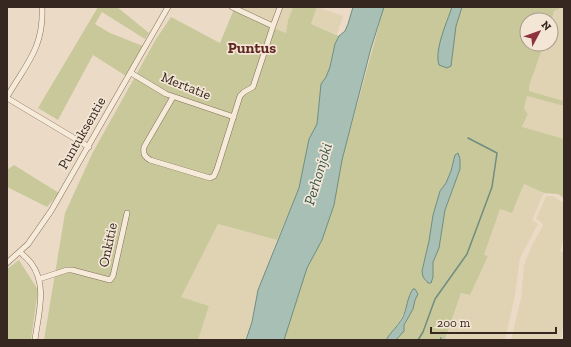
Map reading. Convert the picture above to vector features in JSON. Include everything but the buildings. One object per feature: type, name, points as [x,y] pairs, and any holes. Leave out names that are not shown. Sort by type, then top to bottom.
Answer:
[{"type":"street","points":[[42,7],[42,30],[40,39],[32,57],[7,98],[89,147]]},
{"type":"street","name":"Puntuksentie","points":[[7,263],[20,252],[44,222],[89,147],[168,7]]},
{"type":"street","points":[[232,7],[273,26]]},
{"type":"street","points":[[173,97],[144,147],[143,153],[145,157],[150,160],[210,178],[214,176],[217,169],[240,96],[244,92],[254,87],[280,7]]},
{"type":"street","name":"Mertatie","points":[[131,73],[173,97],[234,117]]},
{"type":"street","name":"Onkitie","points":[[39,280],[66,270],[72,270],[110,280],[113,276],[127,214]]},
{"type":"street","points":[[20,252],[31,263],[39,280],[41,291],[35,340]]},
{"type":"shaded area","points":[[228,7],[293,7],[288,20],[286,33],[251,19]]},
{"type":"shaded area","points":[[317,7],[343,16],[337,34],[311,24]]},
{"type":"shaded area","points":[[560,7],[564,7],[564,101],[529,91],[529,86],[541,52],[559,52],[559,12],[554,12]]},
{"type":"shaded area","points":[[527,96],[564,106],[564,139],[522,128],[528,114],[524,109]]},
{"type":"shaded area","points":[[524,184],[544,193],[532,220],[538,224],[520,258],[515,295],[505,340],[440,340],[441,338],[446,339],[461,293],[470,295],[487,256],[484,255],[500,209],[512,213]]},
{"type":"shaded area","points":[[546,196],[552,196],[564,203],[564,239],[560,251],[564,253],[564,322],[560,340],[511,340],[521,298],[524,265],[532,245],[543,226],[542,223],[536,219]]},
{"type":"shaded area","points":[[218,224],[277,240],[258,290],[252,322],[246,340],[198,340],[209,306],[180,297]]},
{"type":"green space","points":[[98,7],[117,7],[149,33],[145,39],[102,12],[95,24],[110,33],[143,46],[126,76],[93,55],[58,120],[38,108]]},
{"type":"green space","points":[[293,7],[317,7],[311,24],[339,36],[335,44],[330,67],[321,84],[317,124],[309,139],[299,188],[277,240],[218,224],[181,297],[209,306],[198,340],[44,340],[65,213],[93,152],[156,39],[171,17],[220,43],[234,9],[251,19],[286,33],[288,20]]},
{"type":"green space","points":[[384,7],[452,7],[440,44],[438,59],[439,65],[451,59],[456,26],[462,7],[560,7],[554,12],[519,12],[519,52],[541,52],[529,86],[529,91],[564,101],[564,106],[527,96],[524,109],[528,114],[522,127],[564,139],[564,198],[558,194],[544,193],[524,184],[512,213],[500,209],[484,255],[488,256],[470,295],[461,293],[445,340],[441,338],[439,340],[396,340],[401,334],[415,300],[410,293],[406,308],[400,321],[386,340],[284,340],[307,268],[322,240],[334,205],[342,160]],"holes":[[[455,155],[460,169],[445,210],[439,248],[433,262],[432,280],[426,282],[422,271],[433,215],[440,191],[446,183],[451,171]]]},
{"type":"green space","points":[[14,165],[59,193],[47,207],[7,187],[7,170]]},
{"type":"green space","points":[[19,260],[38,290],[31,340],[7,340],[7,269]]},
{"type":"water","name":"Perhonjoki","points":[[353,7],[384,7],[371,48],[342,160],[334,205],[322,240],[307,268],[284,340],[246,340],[252,322],[258,290],[299,188],[309,139],[317,124],[321,84],[330,67],[335,44],[339,36],[345,31]]},
{"type":"water","points":[[452,7],[462,7],[456,26],[451,66],[447,68],[439,65],[438,52]]},
{"type":"water","points":[[458,153],[460,159],[460,169],[445,210],[439,248],[433,262],[433,277],[431,283],[428,283],[423,277],[422,271],[433,215],[440,191],[446,183],[455,155]]},
{"type":"water","points":[[413,289],[415,289],[418,294],[413,309],[404,325],[404,331],[396,340],[386,340],[402,319],[409,296]]},
{"type":"waterway","points":[[418,340],[423,332],[435,299],[467,254],[492,187],[497,153],[468,138]]},
{"type":"district","name":"Puntus","points":[[252,48]]}]
